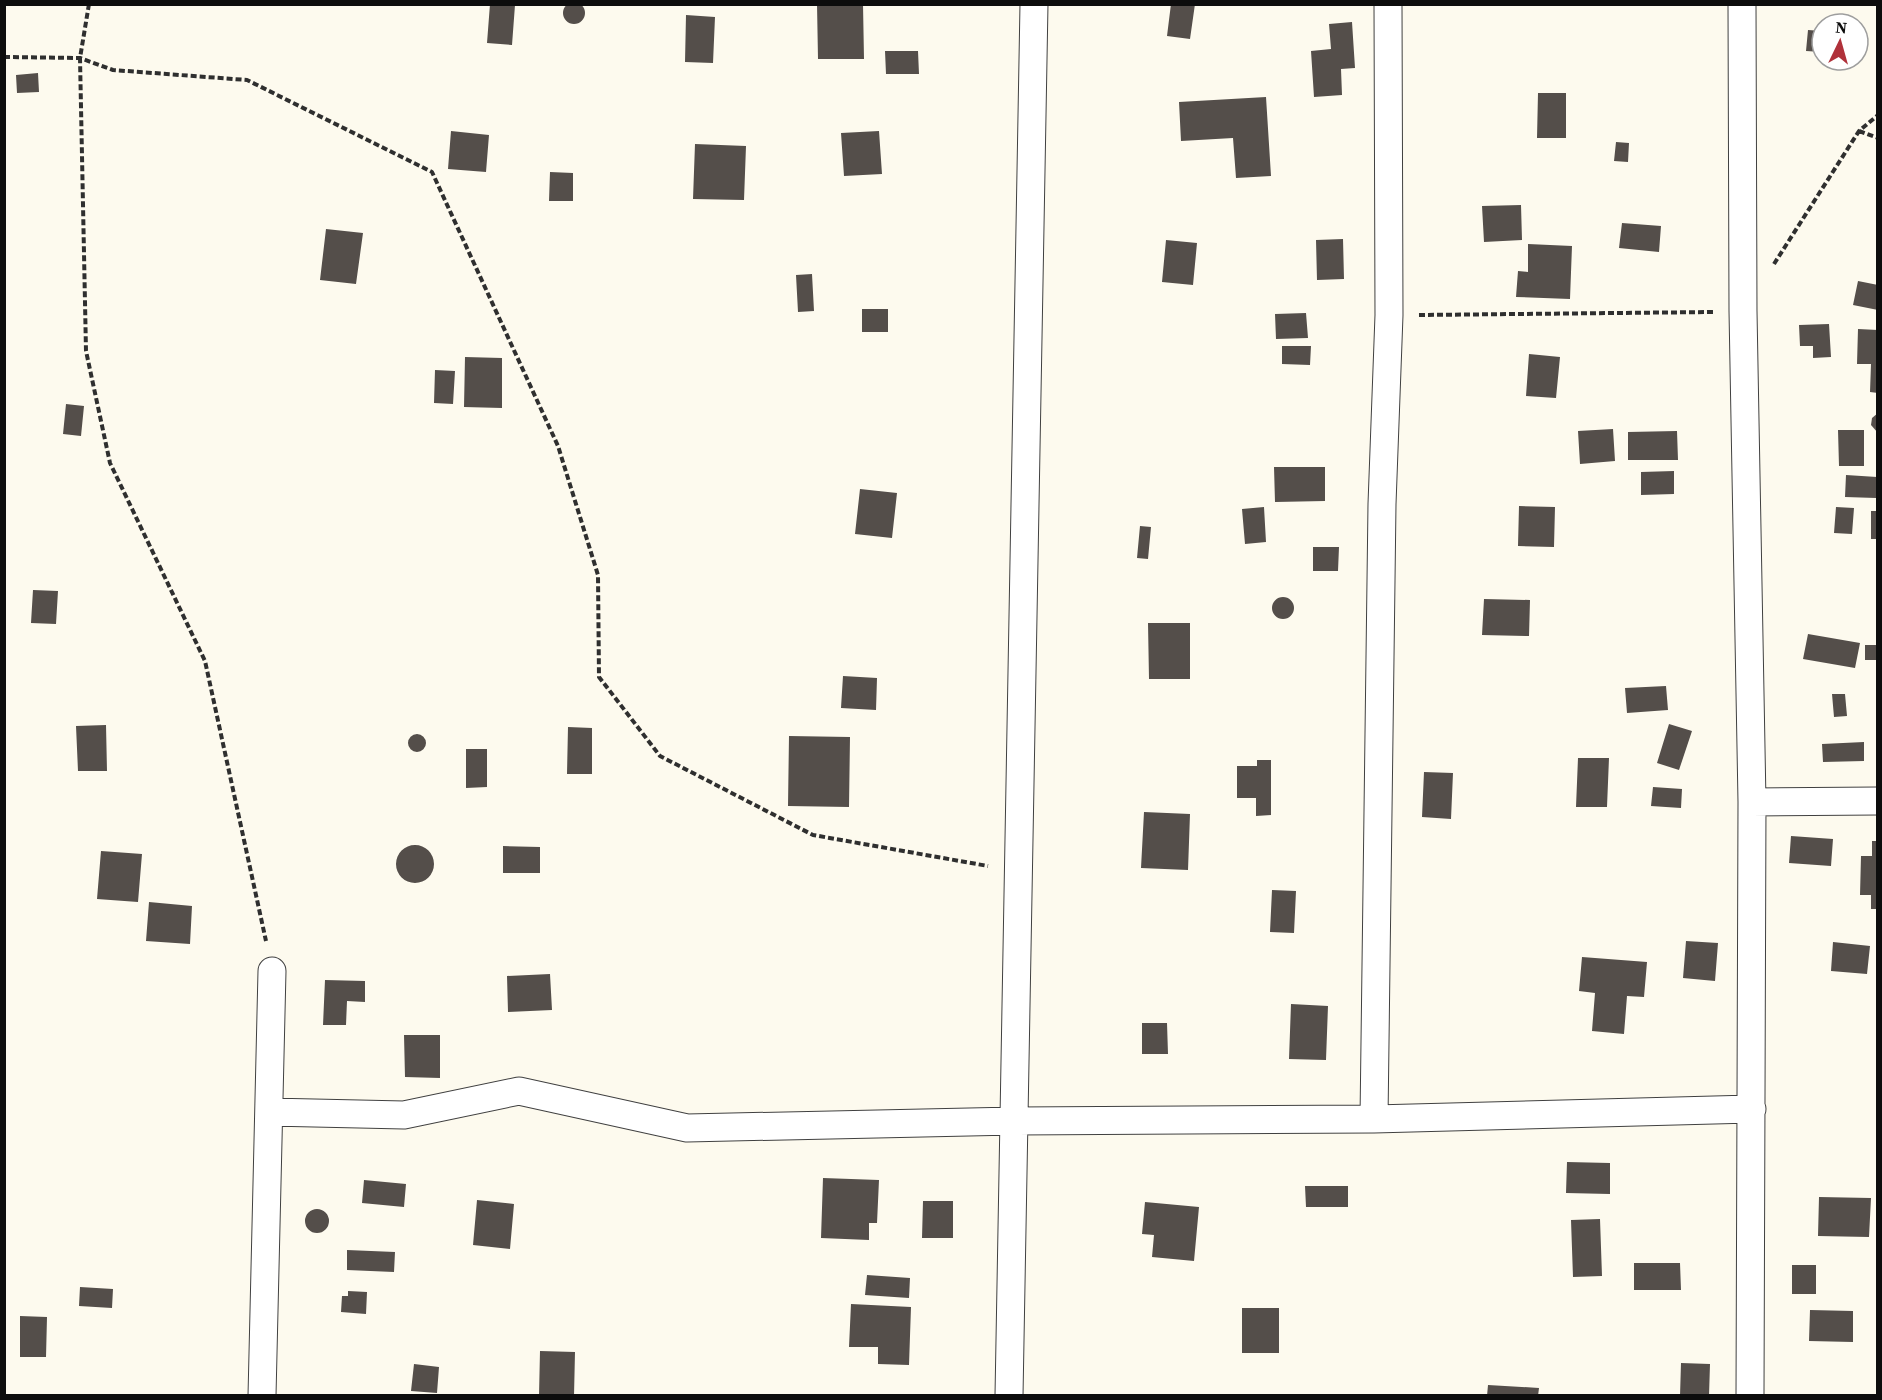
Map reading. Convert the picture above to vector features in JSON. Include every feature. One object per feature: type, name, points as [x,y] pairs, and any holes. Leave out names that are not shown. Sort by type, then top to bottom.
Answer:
[{"type":"street","points":[[1009,1395],[1034,4]]},
{"type":"street","points":[[1374,1119],[1382,504],[1389,315],[1388,4]]},
{"type":"street","points":[[1742,4],[1743,311],[1752,802],[1750,1395]]},
{"type":"street","points":[[1752,802],[1878,801]]},
{"type":"street","points":[[262,1395],[272,971]]},
{"type":"street","points":[[269,1112],[404,1115],[519,1091],[687,1128],[1015,1121],[1374,1119],[1752,1109]]},
{"type":"path","points":[[89,4],[81,58],[86,351],[110,463],[205,661],[272,971]]},
{"type":"path","points":[[4,57],[81,58],[112,70],[247,80],[432,172],[558,446],[598,576],[599,677],[660,756],[813,835],[984,868],[1019,853]]},
{"type":"path","points":[[1769,271],[1859,131],[1878,115]]},
{"type":"path","points":[[1859,131],[1878,138]]},
{"type":"path","points":[[1389,315],[1743,311]]},
{"type":"building","points":[[574,2],[584,9],[585,13],[578,23],[574,24],[564,17],[563,13],[570,3]]},
{"type":"building","points":[[490,4],[515,5],[512,45],[487,43]]},
{"type":"building","points":[[817,4],[863,4],[864,59],[818,59]]},
{"type":"building","points":[[1171,4],[1195,4],[1190,39],[1167,36]]},
{"type":"building","points":[[686,15],[715,17],[713,63],[685,62]]},
{"type":"building","points":[[1352,22],[1355,68],[1341,69],[1342,95],[1314,97],[1311,51],[1331,49],[1329,24]]},
{"type":"building","points":[[1808,30],[1810,30],[1810,51],[1806,51]]},
{"type":"building","points":[[885,51],[918,51],[919,74],[886,74]]},
{"type":"building","points":[[38,73],[39,92],[17,93],[16,75]]},
{"type":"building","points":[[1538,93],[1566,93],[1566,138],[1537,138]]},
{"type":"building","points":[[1266,97],[1271,176],[1236,178],[1233,138],[1181,141],[1179,102]]},
{"type":"building","points":[[451,131],[489,135],[486,172],[448,169]]},
{"type":"building","points":[[879,131],[882,174],[844,176],[841,133]]},
{"type":"building","points":[[1616,142],[1629,143],[1628,162],[1614,161]]},
{"type":"building","points":[[695,144],[746,146],[744,200],[693,199]]},
{"type":"building","points":[[550,172],[573,173],[573,201],[549,201]]},
{"type":"building","points":[[1521,205],[1522,240],[1484,242],[1482,206]]},
{"type":"building","points":[[1622,223],[1661,226],[1659,252],[1619,248]]},
{"type":"building","points":[[326,229],[363,233],[356,284],[320,280]]},
{"type":"building","points":[[1343,239],[1344,279],[1317,280],[1316,240]]},
{"type":"building","points":[[1166,240],[1197,243],[1193,285],[1162,282]]},
{"type":"building","points":[[1528,244],[1572,246],[1570,299],[1516,297],[1518,271],[1528,272]]},
{"type":"building","points":[[812,274],[814,311],[798,312],[796,275]]},
{"type":"building","points":[[1858,281],[1878,285],[1878,310],[1853,305]]},
{"type":"building","points":[[862,309],[888,309],[888,332],[862,332]]},
{"type":"building","points":[[1306,313],[1308,338],[1276,339],[1275,314]]},
{"type":"building","points":[[1829,324],[1831,357],[1813,358],[1813,346],[1800,346],[1799,325]]},
{"type":"building","points":[[1858,329],[1878,330],[1878,393],[1870,392],[1871,364],[1857,364]]},
{"type":"building","points":[[1282,346],[1311,346],[1310,365],[1282,364]]},
{"type":"building","points":[[1529,354],[1560,357],[1556,398],[1526,396]]},
{"type":"building","points":[[465,357],[502,358],[502,408],[464,407]]},
{"type":"building","points":[[435,370],[455,371],[453,404],[434,403]]},
{"type":"building","points":[[66,404],[84,406],[81,436],[63,434]]},
{"type":"building","points":[[1878,413],[1878,433],[1871,425],[1872,418]]},
{"type":"building","points":[[1613,429],[1615,461],[1580,464],[1578,431]]},
{"type":"building","points":[[1838,430],[1864,430],[1864,466],[1839,466]]},
{"type":"building","points":[[1677,431],[1678,460],[1628,460],[1628,432]]},
{"type":"building","points":[[1274,467],[1325,467],[1325,501],[1275,502]]},
{"type":"building","points":[[1674,471],[1674,494],[1641,495],[1641,472]]},
{"type":"building","points":[[1846,475],[1877,477],[1876,498],[1845,497]]},
{"type":"building","points":[[860,489],[897,493],[892,538],[855,534]]},
{"type":"building","points":[[1519,506],[1555,507],[1554,547],[1518,546]]},
{"type":"building","points":[[1264,507],[1266,542],[1245,544],[1242,509]]},
{"type":"building","points":[[1836,507],[1854,508],[1852,534],[1834,533]]},
{"type":"building","points":[[1871,511],[1878,511],[1878,539],[1871,539]]},
{"type":"building","points":[[1140,526],[1151,527],[1148,559],[1137,558]]},
{"type":"building","points":[[1313,547],[1339,547],[1338,571],[1313,571]]},
{"type":"building","points":[[33,590],[58,591],[56,624],[31,623]]},
{"type":"building","points":[[1279,597],[1287,597],[1294,604],[1294,612],[1287,619],[1279,619],[1272,612],[1272,604]]},
{"type":"building","points":[[1484,599],[1530,600],[1529,636],[1482,635]]},
{"type":"building","points":[[1148,623],[1190,623],[1190,679],[1149,679]]},
{"type":"building","points":[[1808,634],[1860,643],[1855,668],[1803,659]]},
{"type":"building","points":[[1865,645],[1878,645],[1878,660],[1865,660]]},
{"type":"building","points":[[843,676],[877,678],[876,710],[841,708]]},
{"type":"building","points":[[1666,686],[1668,710],[1627,713],[1625,688]]},
{"type":"building","points":[[1832,694],[1845,694],[1847,716],[1834,717]]},
{"type":"building","points":[[1669,724],[1692,731],[1679,770],[1657,763]]},
{"type":"building","points":[[106,725],[107,771],[78,771],[76,726]]},
{"type":"building","points":[[568,727],[592,728],[592,774],[567,774]]},
{"type":"building","points":[[417,734],[425,739],[426,743],[421,751],[417,752],[409,747],[408,743],[413,735]]},
{"type":"building","points":[[789,736],[850,737],[849,807],[788,806]]},
{"type":"building","points":[[1864,742],[1864,761],[1823,762],[1822,744]]},
{"type":"building","points":[[466,749],[487,749],[487,787],[466,788]]},
{"type":"building","points":[[1578,758],[1609,758],[1607,807],[1576,807]]},
{"type":"building","points":[[1257,760],[1271,760],[1271,815],[1256,816],[1256,798],[1237,798],[1237,766],[1257,766]]},
{"type":"building","points":[[1424,772],[1453,773],[1451,819],[1422,817]]},
{"type":"building","points":[[1653,787],[1682,789],[1681,808],[1651,806]]},
{"type":"building","points":[[1144,812],[1190,814],[1188,870],[1141,868]]},
{"type":"building","points":[[1791,836],[1833,839],[1831,866],[1789,863]]},
{"type":"building","points":[[1872,841],[1878,841],[1878,909],[1871,909],[1871,895],[1860,895],[1861,856],[1872,856]]},
{"type":"building","points":[[415,845],[428,851],[434,864],[428,877],[415,883],[402,877],[396,864],[402,851]]},
{"type":"building","points":[[503,846],[540,847],[540,873],[503,873]]},
{"type":"building","points":[[101,851],[142,854],[138,902],[97,899]]},
{"type":"building","points":[[1272,890],[1296,891],[1294,933],[1270,932]]},
{"type":"building","points":[[149,902],[192,906],[190,944],[146,941]]},
{"type":"building","points":[[1686,941],[1718,943],[1715,981],[1683,978]]},
{"type":"building","points":[[1833,942],[1870,946],[1867,974],[1831,971]]},
{"type":"building","points":[[1582,957],[1647,962],[1644,997],[1627,996],[1624,1034],[1592,1031],[1595,993],[1579,991]]},
{"type":"building","points":[[550,974],[552,1010],[508,1012],[507,976]]},
{"type":"building","points":[[325,980],[365,981],[365,1002],[347,1001],[346,1025],[323,1025]]},
{"type":"building","points":[[1291,1004],[1328,1006],[1326,1060],[1289,1059]]},
{"type":"building","points":[[1142,1023],[1167,1023],[1168,1054],[1142,1054]]},
{"type":"building","points":[[404,1035],[440,1035],[440,1078],[405,1077]]},
{"type":"building","points":[[1567,1162],[1610,1163],[1610,1194],[1566,1193]]},
{"type":"building","points":[[823,1178],[879,1180],[877,1223],[869,1223],[869,1240],[821,1238]]},
{"type":"building","points":[[364,1180],[406,1184],[404,1207],[362,1203]]},
{"type":"building","points":[[1305,1186],[1348,1186],[1348,1207],[1306,1207]]},
{"type":"building","points":[[1819,1197],[1871,1198],[1869,1237],[1818,1236]]},
{"type":"building","points":[[477,1200],[514,1204],[510,1249],[473,1245]]},
{"type":"building","points":[[923,1201],[953,1201],[953,1238],[922,1238]]},
{"type":"building","points":[[1145,1202],[1199,1207],[1194,1261],[1152,1257],[1154,1235],[1142,1234]]},
{"type":"building","points":[[317,1209],[326,1212],[329,1221],[326,1230],[317,1233],[308,1230],[305,1221],[308,1212]]},
{"type":"building","points":[[1600,1219],[1602,1276],[1573,1277],[1571,1220]]},
{"type":"building","points":[[347,1250],[395,1252],[394,1272],[347,1270]]},
{"type":"building","points":[[1634,1263],[1680,1263],[1681,1290],[1634,1290]]},
{"type":"building","points":[[1792,1265],[1816,1265],[1816,1294],[1792,1294]]},
{"type":"building","points":[[867,1275],[910,1278],[909,1298],[865,1295]]},
{"type":"building","points":[[80,1287],[113,1289],[112,1308],[79,1306]]},
{"type":"building","points":[[348,1291],[367,1292],[366,1314],[341,1312],[342,1296],[348,1296]]},
{"type":"building","points":[[851,1304],[911,1307],[909,1365],[878,1364],[878,1347],[849,1347]]},
{"type":"building","points":[[1242,1308],[1279,1308],[1279,1353],[1242,1353]]},
{"type":"building","points":[[1810,1310],[1853,1311],[1853,1342],[1809,1341]]},
{"type":"building","points":[[20,1316],[47,1317],[46,1357],[20,1357]]},
{"type":"building","points":[[540,1351],[575,1352],[574,1396],[539,1396]]},
{"type":"building","points":[[1681,1363],[1710,1364],[1709,1396],[1680,1396]]},
{"type":"building","points":[[414,1364],[439,1367],[437,1393],[411,1391]]},
{"type":"building","points":[[1488,1385],[1539,1388],[1538,1396],[1487,1396]]}]
